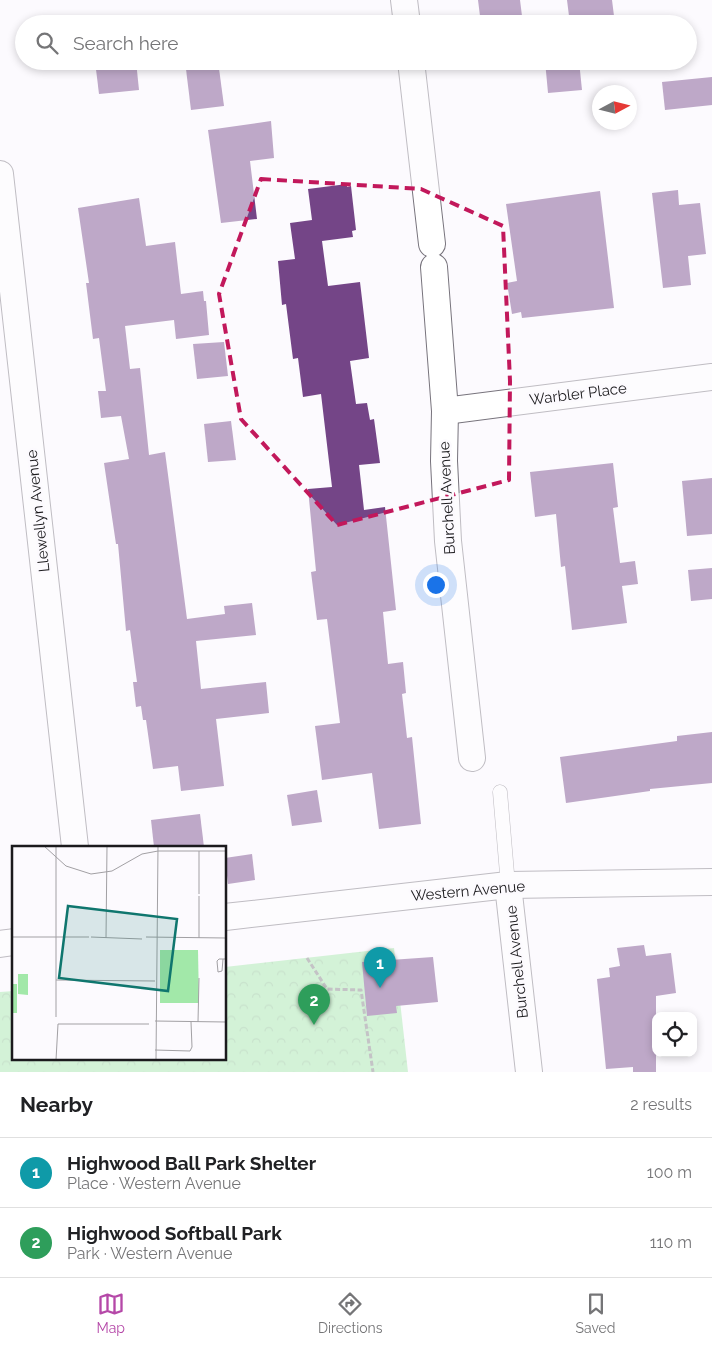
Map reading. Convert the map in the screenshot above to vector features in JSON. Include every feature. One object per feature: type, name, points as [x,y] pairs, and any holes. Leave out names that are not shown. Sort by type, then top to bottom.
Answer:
[{"type":"street","points":[[404,0],[406,15]]},
{"type":"street","name":"Burchell Avenue","points":[[412,70],[433,256],[445,411],[444,462],[448,541],[472,758]]},
{"type":"street","name":"Llewellyn Avenue","points":[[0,174],[75,846]]},
{"type":"street","name":"Warbler Place","points":[[445,411],[712,378]]},
{"type":"street","name":"Western Avenue","points":[[226,917],[508,885],[712,882]]},
{"type":"street","name":"Burchell Avenue","points":[[508,885],[528,1072]]},
{"type":"lane","name":"Burchell Avenue","points":[[500,792],[508,885]]},
{"type":"path","points":[[308,958],[327,989],[360,990],[372,1072]]},
{"type":"highlighted area","points":[[261,179],[421,189],[503,226],[510,381],[509,480],[337,525],[241,419],[219,294]]},
{"type":"green space","points":[[394,948],[408,1072],[0,1072],[0,992],[12,991],[12,1060],[226,1060],[226,967]]},
{"type":"building","points":[[478,0],[520,0],[522,15],[480,15]]},
{"type":"building","points":[[567,0],[612,0],[614,15],[569,15]]},
{"type":"building","points":[[96,70],[137,70],[139,90],[99,94]]},
{"type":"building","points":[[186,70],[219,70],[224,106],[191,110]]},
{"type":"building","points":[[546,70],[580,70],[582,90],[548,93]]},
{"type":"building","points":[[712,77],[712,105],[665,110],[662,82]]},
{"type":"building","points":[[271,121],[274,158],[250,161],[257,219],[221,223],[208,130]]},
{"type":"building","points":[[347,184],[347,187],[351,186],[356,230],[352,231],[353,237],[322,241],[328,286],[360,282],[369,358],[350,361],[356,404],[367,403],[370,420],[374,419],[380,463],[359,465],[364,510],[385,507],[396,610],[383,612],[388,664],[403,662],[406,693],[402,694],[407,738],[412,737],[421,824],[379,829],[372,773],[322,780],[315,726],[340,723],[327,619],[317,620],[311,572],[316,571],[308,489],[332,487],[321,394],[303,397],[298,358],[293,359],[286,304],[282,305],[278,261],[295,259],[290,223],[312,220],[308,189]]},
{"type":"building","points":[[678,190],[679,205],[700,203],[706,254],[688,256],[691,285],[663,288],[652,193]]},
{"type":"building","points":[[600,191],[614,308],[522,318],[521,312],[512,314],[507,283],[517,281],[506,204]]},
{"type":"building","points":[[139,198],[146,246],[175,242],[181,294],[203,291],[204,301],[206,301],[209,335],[176,339],[174,320],[125,326],[130,369],[140,368],[149,455],[165,452],[187,619],[225,614],[224,606],[252,603],[256,635],[196,641],[201,689],[266,682],[269,713],[216,719],[224,786],[181,791],[178,766],[153,769],[146,720],[143,720],[141,706],[136,707],[133,682],[137,682],[130,630],[126,631],[118,544],[116,544],[104,463],[129,459],[121,416],[101,418],[98,391],[106,391],[99,338],[93,339],[86,283],[89,283],[78,208]]},
{"type":"building","points":[[224,342],[228,376],[197,379],[193,344]]},
{"type":"building","points":[[231,421],[236,460],[208,462],[204,424]]},
{"type":"building","points":[[613,463],[618,507],[613,508],[620,563],[635,561],[638,584],[622,586],[627,623],[572,630],[565,566],[561,567],[556,514],[535,517],[530,472]]},
{"type":"building","points":[[712,478],[712,534],[687,536],[682,481]]},
{"type":"building","points":[[712,568],[712,599],[691,601],[688,570]]},
{"type":"building","points":[[712,732],[712,783],[650,789],[650,791],[566,803],[560,757],[677,741],[677,736]]},
{"type":"building","points":[[317,790],[322,822],[292,826],[287,795]]},
{"type":"building","points":[[200,814],[204,846],[154,846],[151,820]]},
{"type":"building","points":[[252,854],[255,880],[228,884],[226,858]]},
{"type":"building","points":[[644,945],[646,956],[671,953],[676,993],[656,996],[656,1012],[652,1012],[652,1057],[656,1057],[656,1072],[633,1072],[633,1067],[606,1069],[597,979],[610,977],[609,968],[620,966],[617,948]]},
{"type":"building","points":[[433,957],[438,1002],[396,1006],[397,1013],[367,1016],[362,962]]},
{"type":"place","name":"Highwood Ball Park Shelter","points":[[380,988]]},
{"type":"place","name":"Highwood Softball Park","points":[[314,1025]]}]
